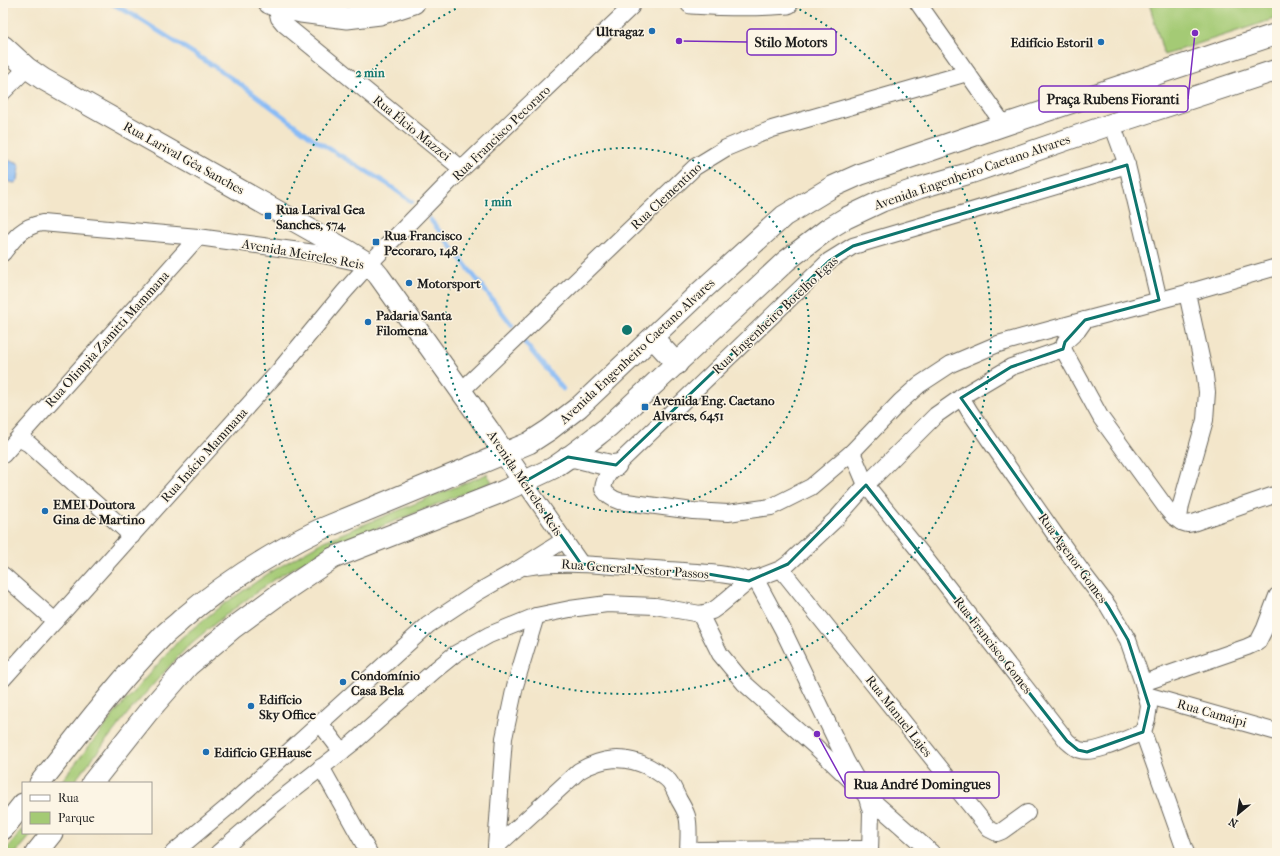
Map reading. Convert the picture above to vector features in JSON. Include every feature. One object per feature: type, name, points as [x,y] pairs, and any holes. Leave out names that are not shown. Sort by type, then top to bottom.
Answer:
[{"type":"street","points":[[273,4],[301,12],[347,18],[380,14],[414,3]]},
{"type":"street","name":"Rua Francisco Pecoraro","points":[[369,264],[462,169],[631,7],[632,3]]},
{"type":"street","points":[[691,3],[721,5],[770,5],[788,3]]},
{"type":"street","points":[[918,3],[1004,125]]},
{"type":"street","name":"Rua Élcio Mazzei","points":[[273,4],[279,18],[284,24],[462,169]]},
{"type":"street","name":"Avenida Engenheiro Caetano Alvares","points":[[41,782],[109,697],[162,637],[213,594],[293,543],[529,443],[549,430],[579,407],[698,294],[784,216],[832,187],[861,174],[1277,34]]},
{"type":"street","name":"Rua Larival Gêa Sanches","points":[[3,46],[26,68],[369,264]]},
{"type":"street","points":[[3,92],[26,68]]},
{"type":"street","name":"Avenida Engenheiro Caetano Alvares","points":[[93,782],[148,712],[188,666],[233,628],[278,594],[333,558],[524,482],[553,467],[584,447],[677,364],[786,261],[828,229],[846,218],[882,201],[919,188],[970,173],[1112,124],[1277,70]]},
{"type":"street","name":"Rua Clementino","points":[[461,391],[695,168],[712,156],[726,148],[772,129],[967,72]]},
{"type":"street","points":[[1112,124],[1128,165],[1159,300]]},
{"type":"street","name":"Rua Engenheiro Botelho Egas","points":[[852,452],[811,487],[771,506],[728,513],[693,511],[619,501],[614,500],[609,496],[604,489],[605,480],[608,474],[616,465],[829,261],[853,246],[1128,165]]},
{"type":"street","name":"Avenida Meireles Reis","points":[[3,253],[12,241],[23,231],[31,225],[42,223],[198,237],[315,253],[369,264],[505,453],[581,564]]},
{"type":"street","name":"Rua Olimpia Zamitti Mammana","points":[[3,454],[198,237]]},
{"type":"street","name":"Rua Inácio Mammana","points":[[3,680],[278,372],[369,264]]},
{"type":"street","points":[[852,452],[900,402],[919,385],[951,364],[998,344],[1159,300],[1188,296],[1277,267]]},
{"type":"street","points":[[1181,522],[1179,512],[1205,420],[1207,407],[1205,376],[1188,296]]},
{"type":"street","points":[[1085,320],[1078,330],[1064,342],[1063,349],[1101,418],[1174,517],[1181,522],[1193,524],[1277,494]]},
{"type":"street","points":[[652,338],[677,364]]},
{"type":"street","points":[[218,853],[321,767],[342,752],[455,654],[489,635],[536,616],[570,609],[607,604],[655,606],[700,614],[712,611],[752,580],[782,569],[804,550],[836,519],[866,485],[936,415],[961,397],[1011,367],[1063,349]]},
{"type":"street","name":"Rua Agenor Gomes","points":[[961,397],[1049,527],[1108,606],[1128,640],[1145,689],[1149,706],[1143,732]]},
{"type":"street","points":[[16,441],[20,439],[25,440],[132,536]]},
{"type":"street","name":"Rua Francisco Gomes","points":[[852,452],[866,485],[925,558],[1067,741],[1078,750],[1087,752],[1105,748],[1143,732]]},
{"type":"street","points":[[568,457],[576,457],[612,466],[616,465]]},
{"type":"street","name":"Rua General Nestor Passos","points":[[173,853],[228,807],[428,625],[478,592],[564,540]]},
{"type":"street","name":"Rua General Nestor Passos","points":[[520,568],[540,565],[581,564],[708,574],[752,580]]},
{"type":"street","name":"Rua Manuel Lajes","points":[[782,569],[989,829],[997,833],[1002,831],[1026,813]]},
{"type":"street","points":[[3,574],[55,622]]},
{"type":"street","points":[[497,850],[579,771],[590,764],[602,760],[619,758],[645,765],[670,782],[685,810],[687,818],[688,852],[870,851],[871,812],[865,794],[846,761],[783,630],[752,580]]},
{"type":"street","points":[[1145,689],[1258,642],[1277,596]]},
{"type":"street","points":[[700,614],[720,654],[744,683],[932,853]]},
{"type":"street","points":[[497,850],[504,738],[515,686],[536,616]]},
{"type":"street","name":"Rua Camaipi","points":[[1145,689],[1277,732]]},
{"type":"street","points":[[320,723],[342,752]]},
{"type":"street","points":[[1143,732],[1186,853]]},
{"type":"street","points":[[321,767],[369,853]]},
{"type":"street","points":[[3,829],[22,805]]},
{"type":"street","points":[[36,853],[51,834]]},
{"type":"highlighted area","points":[[1127,165],[1159,300],[1085,320],[1065,342],[1063,349],[1011,367],[961,398],[1108,606],[1128,640],[1149,706],[1143,732],[1087,752],[1078,750],[1067,741],[866,485],[788,564],[749,581],[708,574],[581,564],[524,482],[568,457],[616,465],[829,261],[853,246]]},
{"type":"green space","points":[[1149,3],[1277,3],[1277,18],[1164,55]]},
{"type":"green space","points":[[487,474],[492,482],[328,548],[273,580],[223,617],[189,645],[128,713],[74,782],[61,782],[120,707],[181,638],[217,609],[269,573],[324,541]]},
{"type":"green space","points":[[22,830],[22,834],[32,834],[16,853],[4,853]]},
{"type":"water","points":[[8,159],[10,161],[17,162],[20,166],[18,180],[15,183],[9,182],[5,178],[7,164],[5,162]]},
{"type":"waterway","points":[[111,3],[133,15],[212,65],[243,86],[315,140],[386,183],[412,202]]},
{"type":"waterway","points":[[430,219],[512,325]]},
{"type":"waterway","points":[[524,342],[563,389]]},
{"type":"place","name":"Ultragaz","points":[[652,31]]},
{"type":"place","name":"Praça Rubens Fioranti","points":[[1195,33]]},
{"type":"place","name":"Stilo Motors","points":[[679,41]]},
{"type":"place","name":"Edifício Estoril","points":[[1101,42]]},
{"type":"place","name":"Rua Larival Gea Sanches, 574","points":[[268,216]]},
{"type":"place","name":"Rua Francisco Pecoraro, 148","points":[[376,242]]},
{"type":"place","name":"Motorsport","points":[[409,283]]},
{"type":"place","name":"Padaria Santa Filomena","points":[[368,322]]},
{"type":"place","name":"Avenida Eng. Caetano Alvares, 6451","points":[[645,407]]},
{"type":"place","name":"EMEI Doutora Gina de Martino","points":[[45,511]]},
{"type":"place","name":"Condomínio Casa Bela","points":[[343,682]]},
{"type":"place","name":"Edifício Sky Office","points":[[251,706]]},
{"type":"place","name":"Rua André Domingues","points":[[817,734]]},
{"type":"place","name":"Edifício GEHause","points":[[206,752]]}]
